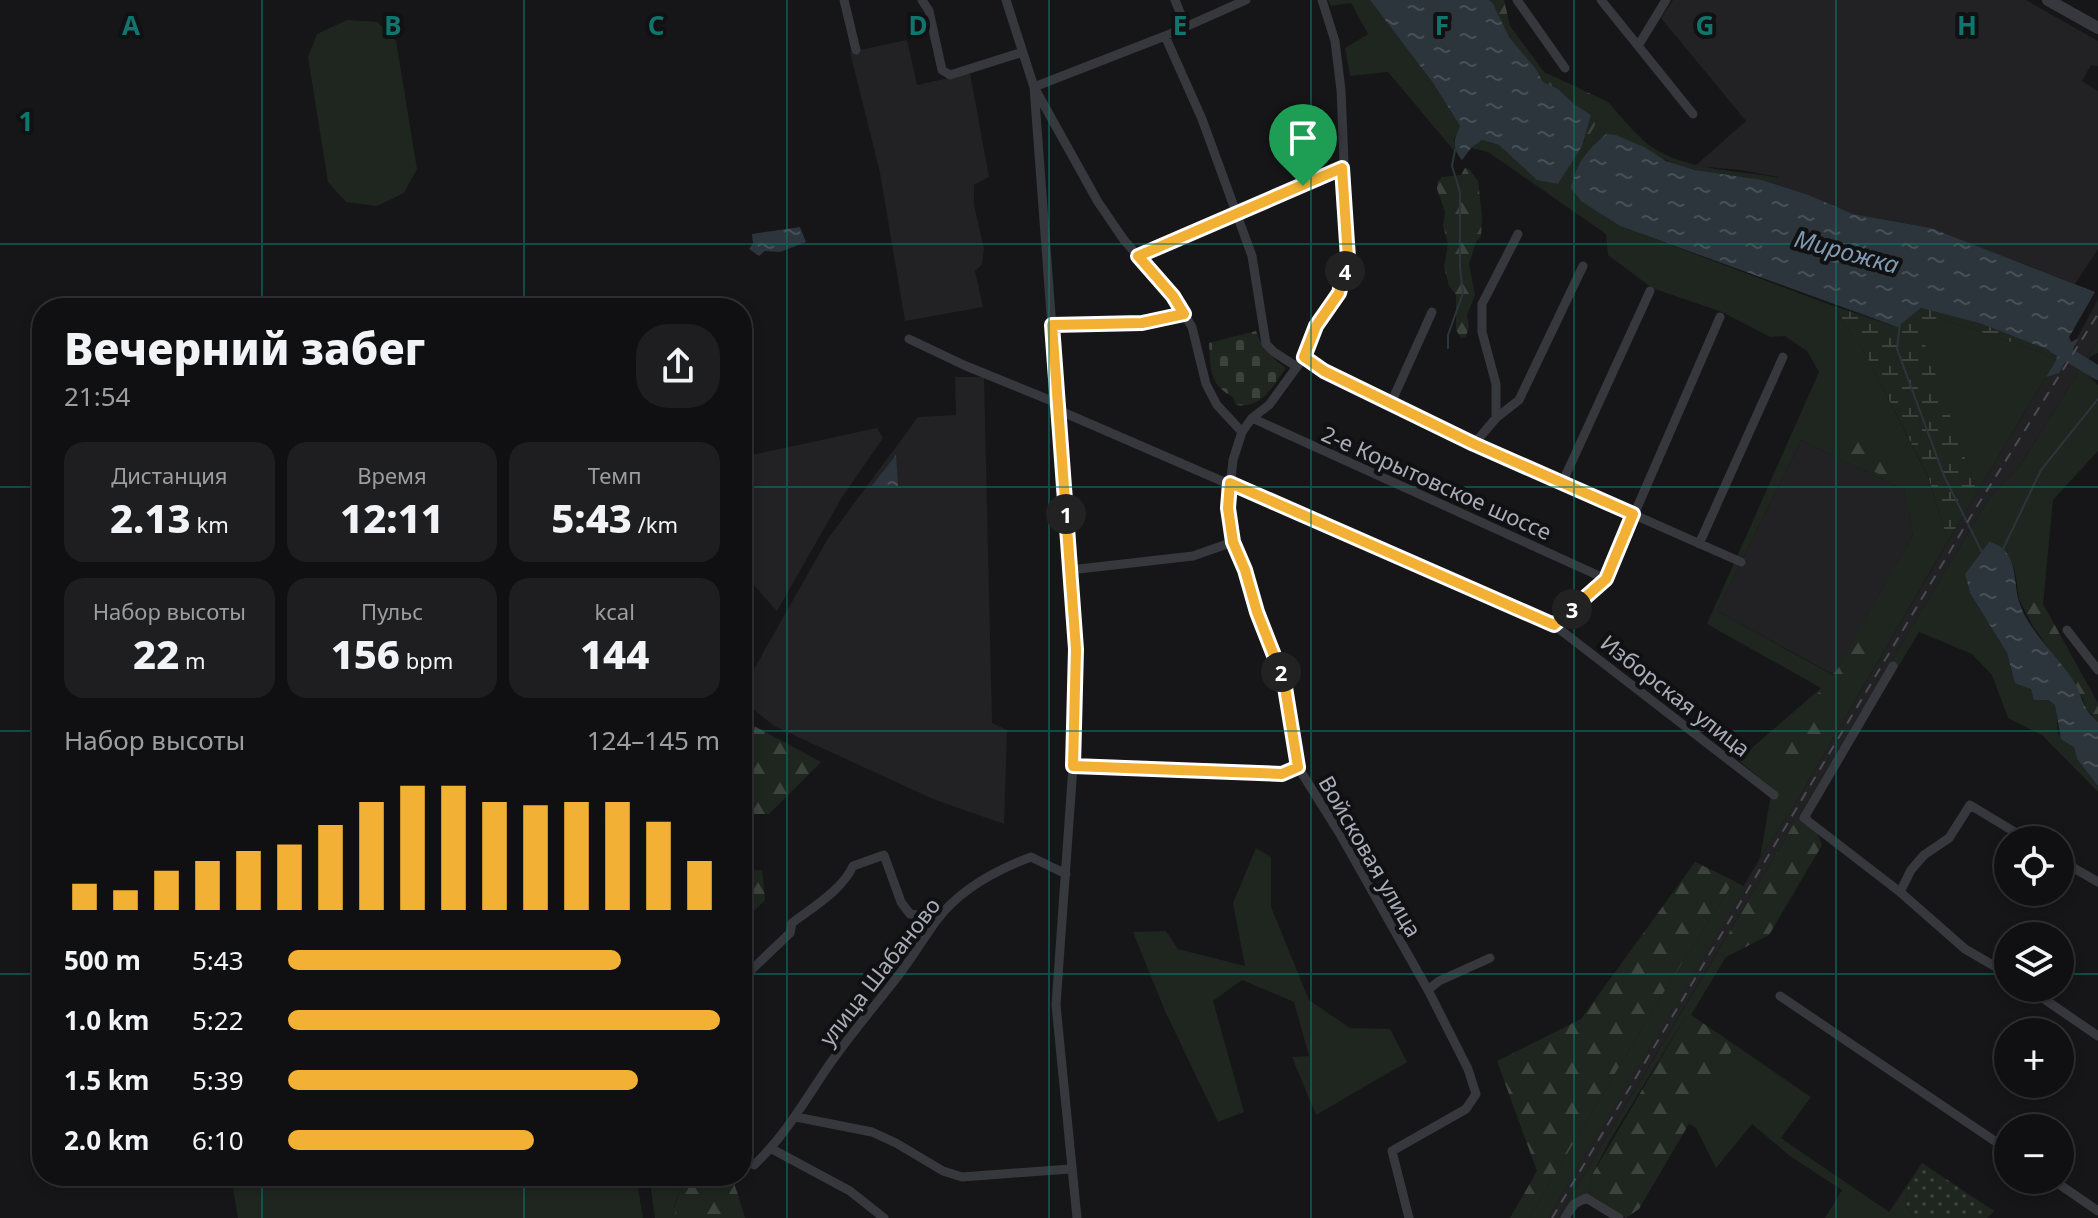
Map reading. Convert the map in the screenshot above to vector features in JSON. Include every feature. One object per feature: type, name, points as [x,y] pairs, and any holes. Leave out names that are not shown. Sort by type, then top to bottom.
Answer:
[{"type":"street","points":[[844,0],[856,50]]},
{"type":"street","points":[[922,0],[929,11],[942,70],[950,75],[1023,52]]},
{"type":"street","points":[[1006,0],[1034,87],[1098,202],[1184,314],[1198,341],[1206,384],[1217,405],[1242,432],[1252,418],[1269,405],[1304,357],[1316,326],[1339,293],[1348,258],[1341,90],[1336,53],[1322,0]]},
{"type":"street","points":[[1175,0],[1186,27]]},
{"type":"street","points":[[1034,87],[1165,36],[1246,0]]},
{"type":"street","points":[[1517,0],[1565,68]]},
{"type":"street","points":[[1601,0],[1693,114]]},
{"type":"street","points":[[1638,46],[1666,0]]},
{"type":"street","points":[[2048,0],[2098,28]]},
{"type":"street","points":[[1165,36],[1202,119],[1252,256],[1266,344],[1297,367]]},
{"type":"street","points":[[1034,87],[1076,649],[1073,766],[1056,1005],[1077,1218]]},
{"type":"street","points":[[1138,256],[1342,168]]},
{"type":"street","points":[[1496,418],[1496,384],[1482,332],[1482,304],[1518,234]]},
{"type":"street","points":[[1474,444],[1496,418],[1519,400],[1583,266]]},
{"type":"street","points":[[1563,481],[1650,291]]},
{"type":"street","points":[[1391,403],[1432,312]]},
{"type":"street","points":[[1052,325],[1142,323],[1184,314]]},
{"type":"street","points":[[1554,625],[1606,579],[1720,317]]},
{"type":"street","name":"Изборская улица","points":[[909,339],[1052,401],[1058,410],[1554,625],[1774,795]]},
{"type":"street","points":[[1304,357],[1324,371],[1474,444],[1741,562]]},
{"type":"street","points":[[1699,544],[1783,357]]},
{"type":"street","name":"2-е Корытовское шоссе","points":[[1252,418],[1606,579]]},
{"type":"street","name":"Войсковая улица","points":[[1242,432],[1230,483],[1228,508],[1233,542],[1284,681],[1298,767],[1340,834],[1428,990],[1468,1069],[1476,1094],[1466,1109],[1392,1151],[1409,1218]]},
{"type":"street","points":[[1070,570],[1193,556],[1233,542]]},
{"type":"street","points":[[2067,630],[2098,670]]},
{"type":"street","points":[[1893,666],[1804,818],[1900,892],[1965,949],[1994,966]]},
{"type":"street","points":[[1073,766],[1282,774],[1298,767]]},
{"type":"street","points":[[1900,892],[1911,870],[1924,855],[1949,838],[1970,805],[2005,826]]},
{"type":"street","points":[[752,969],[790,933],[792,923],[824,899],[849,875],[853,866],[884,855],[901,902],[910,914],[938,918]]},
{"type":"street","name":"улица Шабаново","points":[[754,1165],[772,1149],[796,1117],[830,1064],[904,968],[938,918],[968,890],[1011,864],[1031,857],[1066,874]]},
{"type":"street","points":[[2074,868],[2098,882]]},
{"type":"street","points":[[1428,990],[1439,981],[1490,958]]},
{"type":"street","points":[[1780,996],[1994,1141]]},
{"type":"street","points":[[2048,1002],[2098,1036]]},
{"type":"street","points":[[796,1117],[872,1132],[943,1171],[962,1177],[1070,1169]]},
{"type":"street","points":[[772,1149],[850,1191],[884,1218]]},
{"type":"street","points":[[2073,1194],[2098,1211]]},
{"type":"street","points":[[1565,1218],[1574,1204],[1586,1198],[1619,1218]]},
{"type":"shaded area","points":[[1673,0],[2026,0],[2098,41],[2098,66],[2091,65],[2082,81],[2098,91],[2098,249],[2075,284],[1931,228],[1853,214],[1775,184],[1778,177],[1695,166],[1746,121],[1661,18]]},
{"type":"shaded area","points":[[907,40],[917,85],[970,73],[989,177],[974,185],[974,204],[984,249],[982,264],[975,271],[983,307],[905,321],[880,173],[850,52]]},
{"type":"shaded area","points":[[2098,299],[2098,341],[2019,467],[1989,498],[1558,1218],[1548,1218],[1977,492],[2046,377],[2059,372]]},
{"type":"shaded area","points":[[955,377],[984,377],[992,723],[1007,730],[1004,824],[933,799],[774,726],[752,708],[752,672],[827,540],[918,417],[956,415]]},
{"type":"shaded area","points":[[877,428],[883,438],[841,499],[777,611],[752,583],[752,455]]},
{"type":"shaded area","points":[[1801,440],[1904,490],[1913,535],[1834,675],[1717,611]]},
{"type":"green space","points":[[1328,0],[1370,0],[1433,83],[1460,126],[1454,140],[1455,152],[1388,72],[1350,76],[1345,48],[1368,34],[1351,3],[1331,6]]},
{"type":"green space","points":[[1489,0],[1504,0],[1510,26],[1544,72],[1608,102],[1587,139],[1583,140],[1591,115],[1558,89],[1543,82],[1509,37]]},
{"type":"green space","points":[[347,20],[377,22],[396,41],[417,169],[404,193],[377,206],[346,202],[328,182],[308,57],[317,34]]},
{"type":"green space","points":[[1608,102],[1644,140],[1671,157],[1701,166],[1779,178],[1775,184],[1685,167],[1616,135],[1582,202],[1620,226],[1831,305],[1865,353],[1928,477],[1948,541],[1798,799],[1760,858],[1772,788],[1738,760],[1821,688],[1707,624],[1819,372],[1807,351],[1785,336],[1770,337],[1722,312],[1652,288],[1608,255],[1606,234],[1488,152],[1471,148],[1482,140],[1499,145],[1537,179],[1558,184]],"holes":[[[1801,440],[1904,490],[1913,535],[1833,675],[1717,611]]]},
{"type":"green space","points":[[1465,168],[1478,181],[1482,216],[1481,236],[1469,264],[1475,295],[1467,315],[1469,326],[1466,337],[1461,338],[1456,330],[1456,295],[1449,286],[1444,267],[1448,244],[1443,225],[1445,212],[1437,182],[1442,177],[1461,175]]},
{"type":"green space","points":[[1831,305],[1896,327],[1921,308],[1979,323],[2057,353],[2056,360],[1937,317],[1922,336],[1977,492],[1948,541],[1928,476],[1865,353]]},
{"type":"green space","points":[[1937,317],[2056,360],[1977,492],[1921,336]]},
{"type":"green space","points":[[1256,331],[1268,352],[1286,368],[1260,400],[1236,405],[1233,397],[1215,381],[1209,343]]},
{"type":"green space","points":[[2098,341],[2098,353],[2090,357],[2083,370],[2098,385],[2098,451],[2053,500],[2043,604],[2019,599],[2010,559],[1989,542],[1965,574],[1970,593],[2007,653],[2012,673],[2031,690],[2056,705],[2058,734],[2074,747],[2077,759],[2098,786],[2098,792],[2042,735],[2008,718],[1992,675],[1972,654],[1919,632],[1810,814],[1817,832],[1798,817],[1989,498],[2019,467]]},
{"type":"green space","points":[[1849,429],[1864,433],[1894,463],[1893,481],[1831,450]]},
{"type":"green space","points":[[1891,589],[1894,591],[1893,599],[1873,623],[1869,649],[1826,715],[1822,732],[1810,750],[1809,761],[1784,785],[1777,782],[1779,762],[1786,744],[1817,695],[1861,639],[1878,603]]},
{"type":"green space","points":[[2019,599],[2043,604],[2098,703],[2098,722],[2085,707],[2083,699],[2033,626]]},
{"type":"green space","points":[[752,726],[821,762],[769,814],[752,814]]},
{"type":"green space","points":[[1798,817],[1817,832],[1822,845],[1769,935],[1726,957],[1717,953]]},
{"type":"green space","points":[[1256,848],[1271,857],[1271,907],[1309,1000],[1350,1028],[1390,1029],[1407,1062],[1316,1115],[1292,1057],[1309,1056],[1294,1002],[1242,980],[1213,1001],[1244,1112],[1218,1122],[1165,1011],[1133,932],[1166,931],[1178,949],[1245,966],[1233,903]]},
{"type":"green space","points":[[1695,862],[1734,881],[1529,1218],[1510,1218],[1537,1171],[1497,1061],[1581,1019]]},
{"type":"green space","points":[[752,870],[762,870],[765,900],[752,914]]},
{"type":"green space","points":[[1734,881],[1745,887],[1548,1218],[1529,1218],[1657,1003]]},
{"type":"green space","points":[[1717,953],[1726,957],[1691,1015],[1685,1017],[1609,1142],[1592,1175],[1589,1196],[1569,1218],[1558,1218]]},
{"type":"green space","points":[[1691,1015],[1735,1045],[1639,1209],[1626,1218],[1589,1196],[1592,1175],[1685,1017]]},
{"type":"green space","points":[[1735,1045],[1811,1097],[1781,1138],[1889,1212],[1908,1184],[1906,1206],[1915,1218],[1825,1218],[1842,1190],[1790,1156],[1752,1124],[1716,1168],[1696,1128],[1688,1123]]},
{"type":"green space","points":[[1922,1163],[1994,1211],[1987,1218],[1915,1218],[1906,1206],[1908,1184]]},
{"type":"green space","points":[[233,1186],[638,1186],[643,1218],[238,1218]]},
{"type":"green space","points":[[650,1186],[681,1186],[674,1207],[677,1218],[655,1218]]},
{"type":"green space","points":[[682,1186],[735,1186],[745,1218],[677,1218],[674,1208]]},
{"type":"water","points":[[1370,0],[1489,0],[1509,37],[1543,82],[1558,89],[1591,115],[1582,146],[1558,184],[1537,180],[1499,145],[1482,140],[1462,160],[1455,143],[1460,126],[1433,83]]},
{"type":"water","points":[[1606,134],[1616,135],[1666,161],[1695,170],[1762,180],[1853,214],[1931,228],[2095,292],[2069,337],[2071,342],[2079,338],[2059,373],[2046,377],[2057,353],[1979,323],[1921,308],[1897,327],[1620,226],[1582,202],[1571,188],[1584,158]]},
{"type":"water","points":[[800,227],[806,242],[780,252],[765,251],[759,256],[749,249],[753,243],[752,234]]},
{"type":"water","points":[[896,455],[898,486],[872,486]]},
{"type":"water","points":[[1989,542],[2005,550],[2012,564],[2022,609],[2042,641],[2073,680],[2087,710],[2098,722],[2098,786],[2077,759],[2074,747],[2061,739],[2055,705],[2048,700],[2034,700],[2031,689],[2015,683],[2007,653],[1970,593],[1965,574]]},
{"type":"waterway","points":[[1448,348],[1448,335],[1463,293],[1460,192],[1452,166],[1455,150]]},
{"type":"waterway","points":[[1900,322],[1897,349],[1944,476],[1983,554]]},
{"type":"waterway","name":"Мирожка","points":[[2054,346],[2098,373]]},
{"type":"waterway","points":[[2003,549],[2041,470],[2098,399]]},
{"type":"railway","points":[[1552,1218],[1974,511],[2098,314]]},
{"type":"route","points":[[1342,168],[1348,258],[1339,293],[1316,326],[1304,357],[1324,371],[1474,444],[1633,514],[1606,579],[1554,625],[1230,483],[1228,508],[1233,542],[1284,681],[1298,767],[1282,774],[1073,766],[1076,649],[1052,325],[1142,323],[1184,314],[1173,296],[1138,256],[1303,186],[1342,168]]}]
